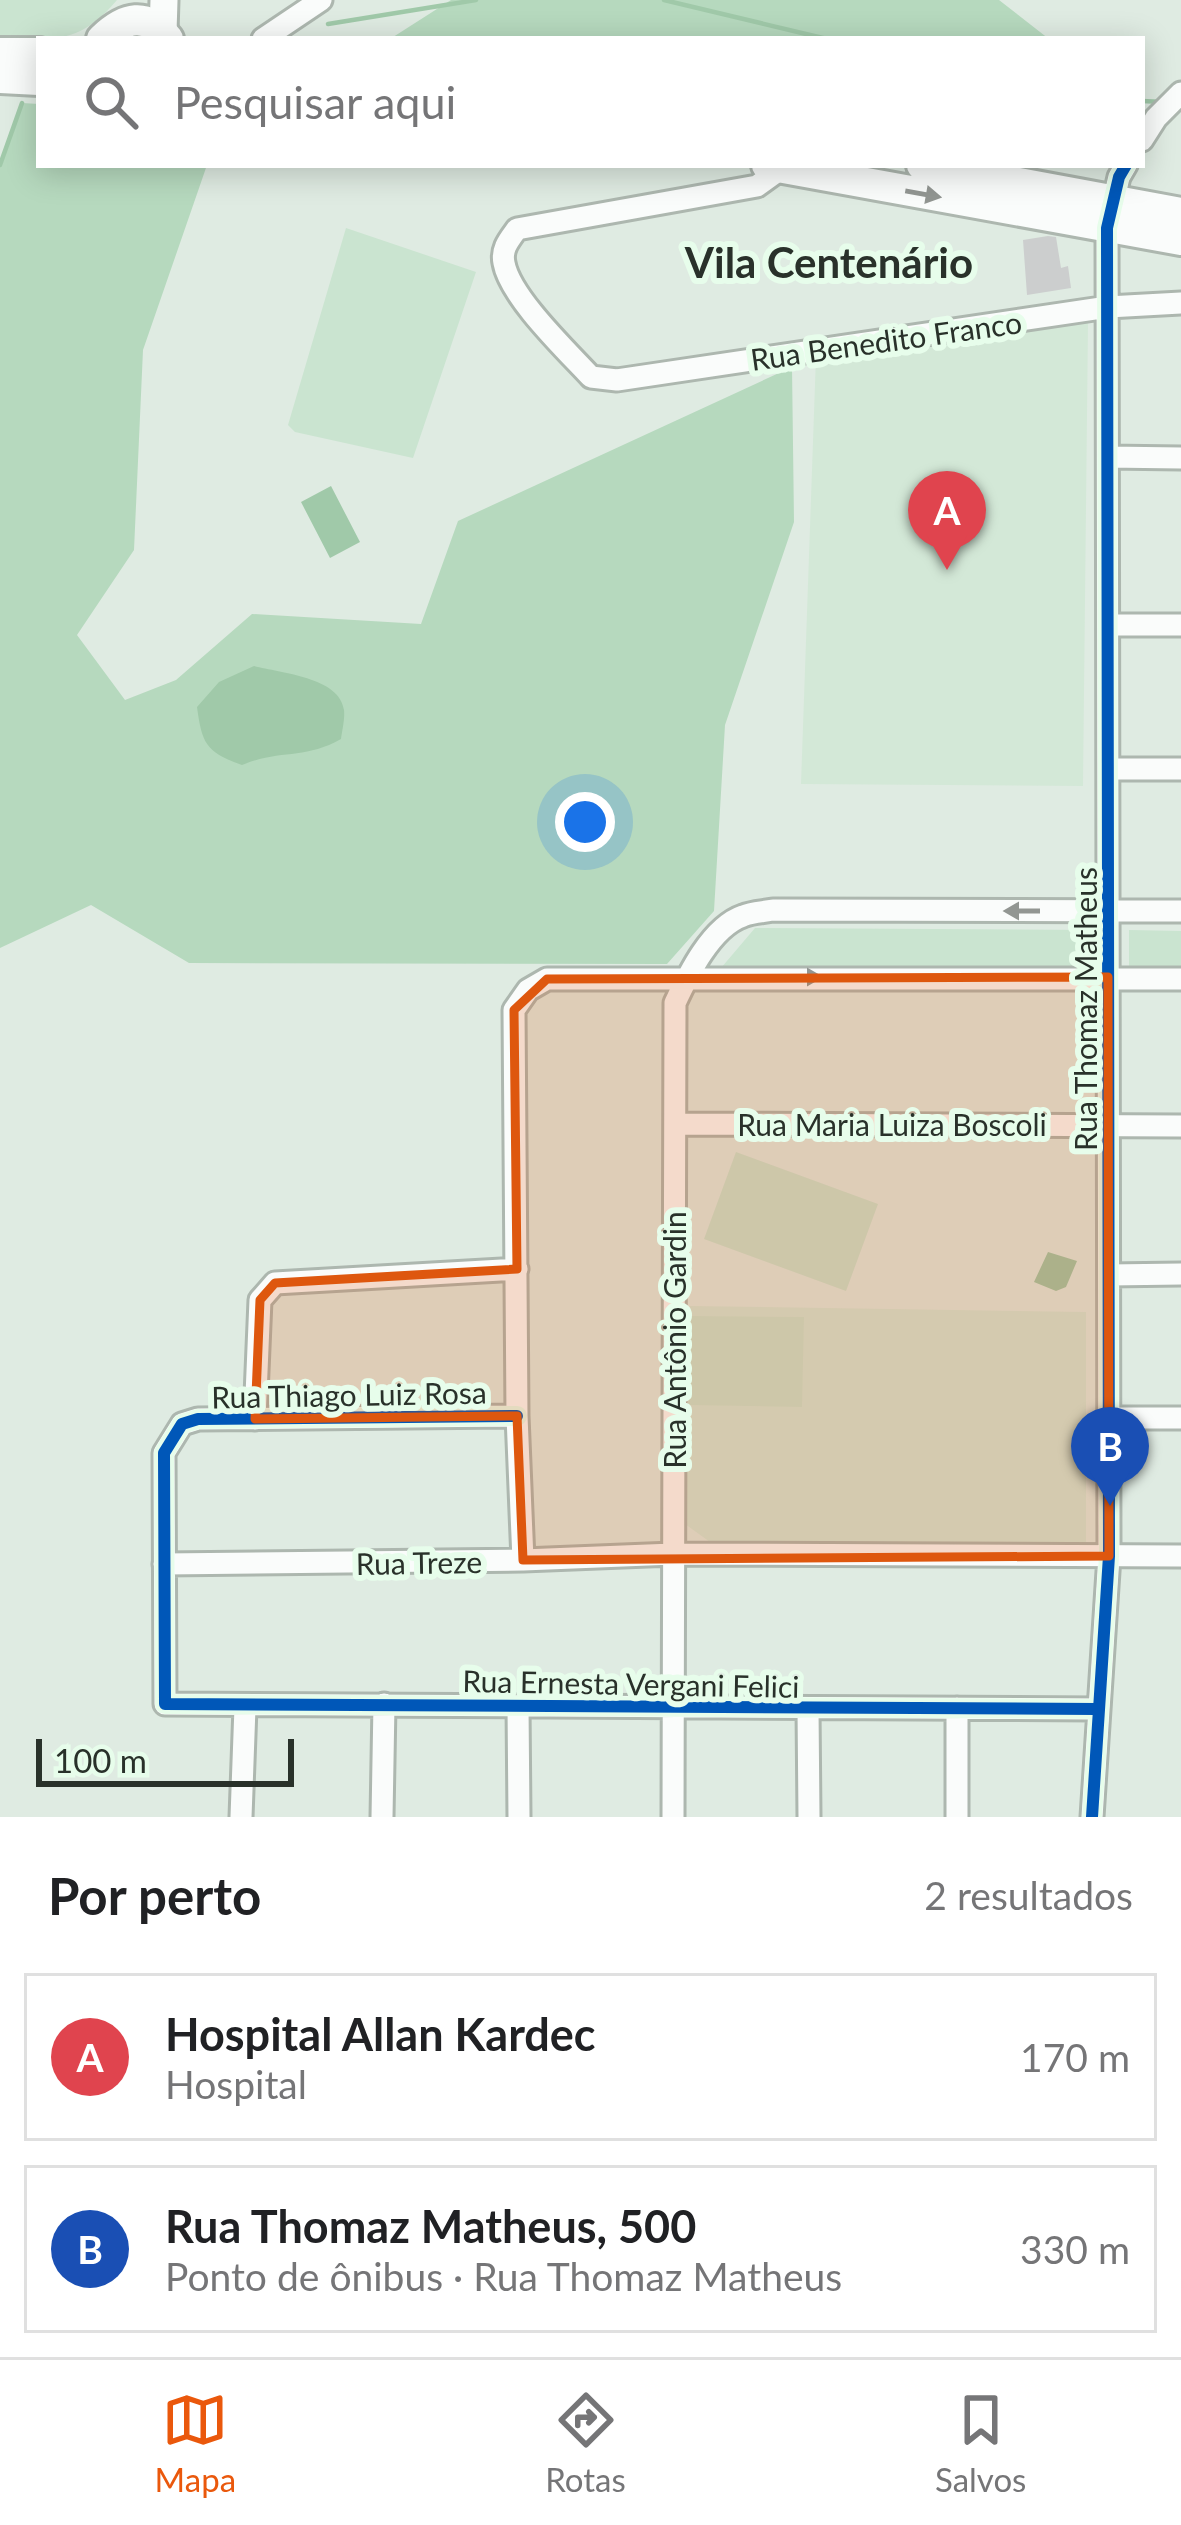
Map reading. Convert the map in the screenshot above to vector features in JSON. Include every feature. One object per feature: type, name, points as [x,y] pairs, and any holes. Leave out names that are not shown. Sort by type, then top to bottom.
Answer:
[{"type":"main road","points":[[117,21],[145,22],[165,35]]},
{"type":"main road","points":[[0,53],[36,53]]},
{"type":"main road","points":[[0,78],[36,80]]},
{"type":"main road","points":[[788,168],[1110,214],[1181,213]]},
{"type":"main road","points":[[934,168],[1110,214],[1181,240]]},
{"type":"street","points":[[164,0],[165,35]]},
{"type":"street","points":[[267,36],[321,0]]},
{"type":"street","points":[[1145,135],[1181,93]]},
{"type":"street","name":"Rua Benedito Franco","points":[[772,168],[757,186],[518,230],[506,244],[503,261],[512,287],[591,376],[617,380],[1108,307],[1181,303]]},
{"type":"street","points":[[1110,214],[1125,168]]},
{"type":"street","name":"Rua Thomaz Matheus","points":[[1092,1817],[1109,1556],[1110,214]]},
{"type":"street","points":[[1108,457],[1181,458]]},
{"type":"street","points":[[1108,625],[1181,625]]},
{"type":"street","points":[[1108,769],[1181,769]]},
{"type":"street","points":[[687,976],[739,916],[772,910],[1181,911]]},
{"type":"street","points":[[524,1561],[517,1416],[514,1010],[528,990],[547,979],[687,976],[1181,980]]},
{"type":"street","name":"Rua Antônio Gardin","points":[[673,1817],[675,1003],[687,976]]},
{"type":"street","name":"Rua Maria Luiza Boscoli","points":[[675,1124],[1181,1126]]},
{"type":"street","points":[[255,1419],[260,1300],[275,1283],[517,1269]]},
{"type":"street","points":[[1109,1275],[1181,1274]]},
{"type":"street","name":"Rua Thiago Luiz Rosa","points":[[164,1564],[164,1453],[182,1424],[198,1419],[517,1416]]},
{"type":"street","points":[[1109,1418],[1181,1418]]},
{"type":"street","name":"Rua Treze","points":[[164,1564],[524,1561],[674,1554],[1181,1556]]},
{"type":"street","name":"Rua Ernesta Vergani Felici","points":[[164,1564],[165,1704],[1096,1709]]},
{"type":"street","points":[[382,1817],[384,1703]]},
{"type":"street","points":[[518,1706],[519,1817]]},
{"type":"street","points":[[241,1817],[245,1707]]},
{"type":"street","points":[[957,1708],[957,1817]]},
{"type":"street","points":[[808,1709],[809,1817]]},
{"type":"highlighted area","points":[[1108,977],[1109,1556],[523,1560],[517,1416],[255,1419],[260,1300],[275,1283],[517,1269],[514,1010],[547,979]]},
{"type":"shaded area","points":[[0,0],[117,0],[78,32],[0,39]]},
{"type":"shaded area","points":[[451,0],[999,0],[1045,36],[395,36]]},
{"type":"shaded area","points":[[22,103],[36,104],[36,168],[206,168],[143,350],[134,550],[77,635],[125,700],[176,680],[252,614],[421,624],[458,521],[792,367],[794,522],[725,725],[714,911],[667,964],[189,963],[91,905],[0,948],[0,165]]},
{"type":"shaded area","points":[[346,228],[476,272],[413,458],[295,432],[288,425]]},
{"type":"shaded area","points":[[1088,322],[1083,786],[801,784],[816,356]]},
{"type":"shaded area","points":[[331,486],[360,542],[330,558],[301,502]]},
{"type":"shaded area","points":[[254,666],[307,678],[332,690],[344,710],[341,739],[315,750],[242,765],[213,751],[201,730],[197,707],[219,682]]},
{"type":"shaded area","points":[[755,928],[1090,930],[1089,968],[721,968]]},
{"type":"shaded area","points":[[1129,930],[1181,931],[1181,968],[1129,968]]},
{"type":"shaded area","points":[[736,1152],[878,1204],[846,1291],[704,1239]]},
{"type":"shaded area","points":[[1048,1252],[1077,1261],[1066,1287],[1056,1291],[1034,1282]]},
{"type":"shaded area","points":[[690,1306],[1086,1312],[1086,1543],[710,1542],[685,1524]]},
{"type":"shaded area","points":[[690,1316],[804,1317],[802,1407],[688,1405]]},
{"type":"building","points":[[1056,237],[1061,268],[1068,266],[1071,288],[1027,295],[1023,240]]},
{"type":"waterway","points":[[328,24],[476,0]]},
{"type":"waterway","points":[[664,0],[814,36]]},
{"type":"waterway","points":[[1145,101],[1163,102]]},
{"type":"waterway","points":[[0,165],[22,103]]},
{"type":"cycle path","points":[[1092,1817],[1109,1556],[1107,228],[1124,168]]},
{"type":"cycle path","points":[[517,1416],[198,1419],[182,1424],[164,1453],[165,1704],[1097,1709]]},
{"type":"place","name":"Hospital Allan Kardec","points":[[947,570]]},
{"type":"place","name":"Rua Thomaz Matheus, 500","points":[[1110,1506]]},
{"type":"district","name":"Vila Centenário","points":[[829,262]]}]
